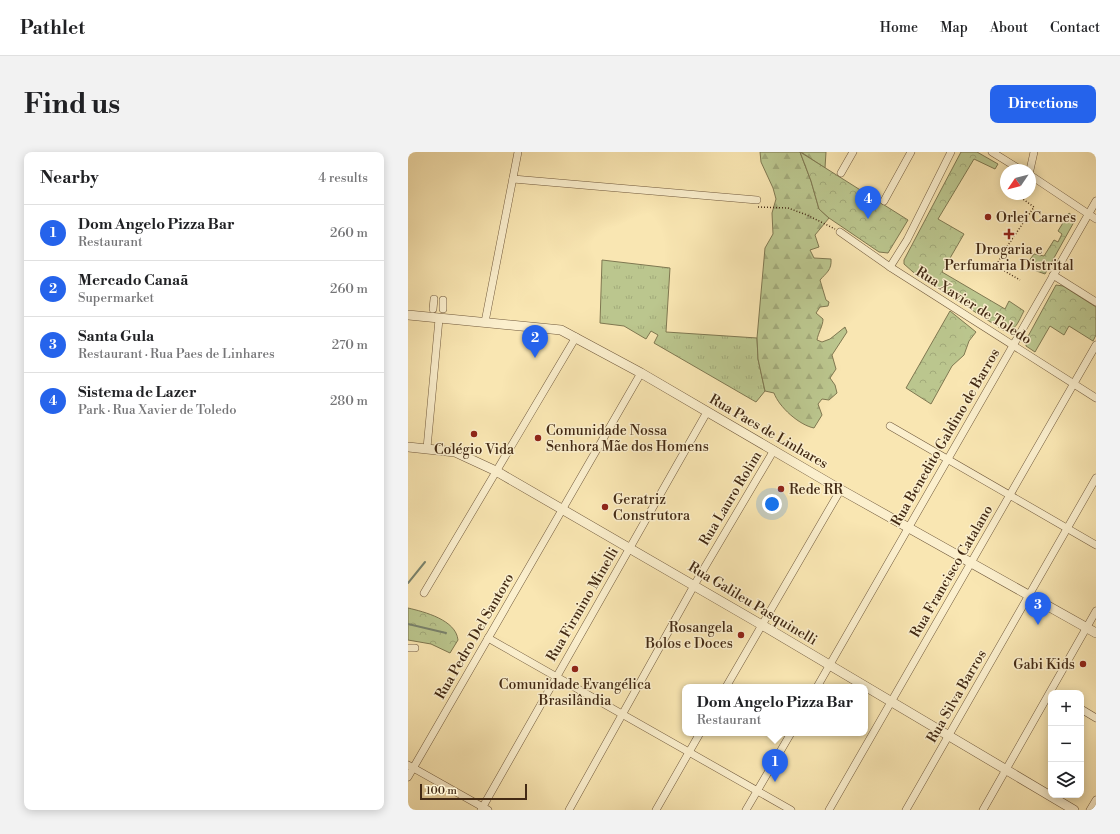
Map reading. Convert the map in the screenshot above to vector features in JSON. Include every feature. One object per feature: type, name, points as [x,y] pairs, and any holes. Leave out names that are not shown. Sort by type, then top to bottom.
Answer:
[{"type":"street","points":[[485,322],[501,218],[513,179],[512,165],[518,152]]},
{"type":"street","points":[[841,173],[853,152]]},
{"type":"street","points":[[884,201],[911,152]]},
{"type":"street","points":[[890,267],[907,240],[951,152]]},
{"type":"street","points":[[992,152],[1011,164]]},
{"type":"street","points":[[1031,164],[1034,152]]},
{"type":"street","points":[[513,179],[757,200]]},
{"type":"street","points":[[1036,180],[1096,219]]},
{"type":"street","name":"Rua Benedito Galdino de Barros","points":[[819,684],[1096,201]]},
{"type":"street","name":"Rua Xavier de Toledo","points":[[840,232],[890,267],[1096,398]]},
{"type":"street","points":[[1053,276],[1096,302]]},
{"type":"street","points":[[433,309],[434,299]]},
{"type":"street","points":[[443,300],[443,309]]},
{"type":"street","name":"Rua Paes de Linhares","points":[[408,315],[561,330],[576,337],[908,528],[1096,633]]},
{"type":"street","points":[[427,448],[439,319]]},
{"type":"street","points":[[424,593],[576,337]]},
{"type":"street","name":"Rua Francisco Catalano","points":[[829,810],[1096,345]]},
{"type":"street","points":[[562,508],[641,374]]},
{"type":"street","name":"Rua Firmino Minelli","points":[[484,809],[556,677],[707,412]]},
{"type":"street","points":[[890,426],[1096,545]]},
{"type":"street","name":"Rua Galileu Pasquinelli","points":[[408,447],[455,452],[496,471],[630,547],[861,684]]},
{"type":"street","name":"Rua Lauro Rolim","points":[[569,810],[694,585],[774,450]]},
{"type":"street","name":"Rua Silva Barros","points":[[906,810],[1096,478]]},
{"type":"street","points":[[728,684],[841,489]]},
{"type":"street","name":"Rua Pedro Del Santoro","points":[[408,776],[410,767],[488,638],[562,508]]},
{"type":"street","points":[[1054,690],[1096,611]]},
{"type":"street","points":[[488,638],[688,753],[791,810]]},
{"type":"street","name":"Rua Galileu Pasquinelli","points":[[868,688],[1074,810]]},
{"type":"street","points":[[982,810],[1048,700]]},
{"type":"street","points":[[1084,711],[1096,718]]},
{"type":"street","points":[[656,810],[698,736]]},
{"type":"street","points":[[746,810],[789,736]]},
{"type":"street","points":[[410,767],[484,809]]},
{"type":"street","points":[[1090,810],[1096,800]]},
{"type":"path","points":[[745,198],[754,206],[762,209],[778,206],[788,208],[807,215],[840,232]]},
{"type":"path","points":[[1020,280],[996,266],[1004,251],[1034,207],[1024,200]]},
{"type":"green space","points":[[760,152],[800,152],[811,181],[819,209],[829,218],[815,235],[819,247],[810,250],[814,258],[831,259],[830,269],[820,280],[826,300],[829,302],[828,306],[820,307],[816,313],[823,319],[817,340],[822,342],[830,339],[845,327],[847,332],[832,355],[836,369],[830,378],[835,385],[837,393],[829,400],[822,399],[818,404],[822,415],[814,428],[802,423],[790,415],[780,404],[774,393],[765,391],[758,359],[757,338],[765,248],[773,234],[772,213],[776,199],[773,188],[761,162]]},
{"type":"green space","points":[[800,152],[908,220],[888,253],[879,252],[829,218],[819,209],[811,181]]},
{"type":"green space","points":[[801,152],[826,152],[825,168]]},
{"type":"green space","points":[[961,152],[977,152],[998,164],[995,169],[974,159],[938,219],[964,234],[942,272],[1005,309],[1009,301],[1024,311],[1014,328],[1011,330],[1003,330],[913,272],[904,264],[904,260]]},
{"type":"green space","points":[[1069,213],[1074,217],[1074,222],[1045,274],[1028,268],[1028,262],[1034,254],[1044,256],[1054,240],[1058,242],[1062,234],[1058,231]]},
{"type":"green space","points":[[602,260],[670,268],[666,332],[757,338],[758,359],[765,391],[756,402],[654,343],[658,335],[651,331],[646,339],[624,326],[600,323]]},
{"type":"green space","points":[[1056,285],[1063,286],[1096,307],[1096,335],[1093,341],[1069,326],[1064,335],[1050,326],[1035,352],[1026,346],[1026,340]]},
{"type":"green space","points":[[950,311],[976,332],[969,341],[964,355],[952,366],[931,404],[906,388]]},
{"type":"green space","points":[[408,608],[439,618],[452,627],[458,640],[450,653],[431,644],[408,640]]},
{"type":"waterway","points":[[408,583],[425,562]]},
{"type":"waterway","points":[[408,624],[446,633]]},
{"type":"place","name":"Orlei Carnes","points":[[988,217]]},
{"type":"place","name":"Sistema de Lazer","points":[[868,219]]},
{"type":"place","name":"Drogaria e Perfumaria Distrital","points":[[1009,234]]},
{"type":"place","name":"Mercado Canaã","points":[[535,358]]},
{"type":"place","name":"Colégio Vida","points":[[474,434]]},
{"type":"place","name":"Comunidade Nossa Senhora Mãe dos Homens","points":[[538,438]]},
{"type":"place","name":"Rede RR","points":[[781,489]]},
{"type":"place","name":"Geratriz Construtora","points":[[605,507]]},
{"type":"place","name":"Santa Gula","points":[[1038,625]]},
{"type":"place","name":"Rosangela Bolos e Doces","points":[[741,635]]},
{"type":"place","name":"Gabi Kids","points":[[1083,664]]},
{"type":"place","name":"Comunidade Evangélica Brasilândia","points":[[575,669]]},
{"type":"place","name":"Dom Angelo Pizza Bar","points":[[775,782]]}]
